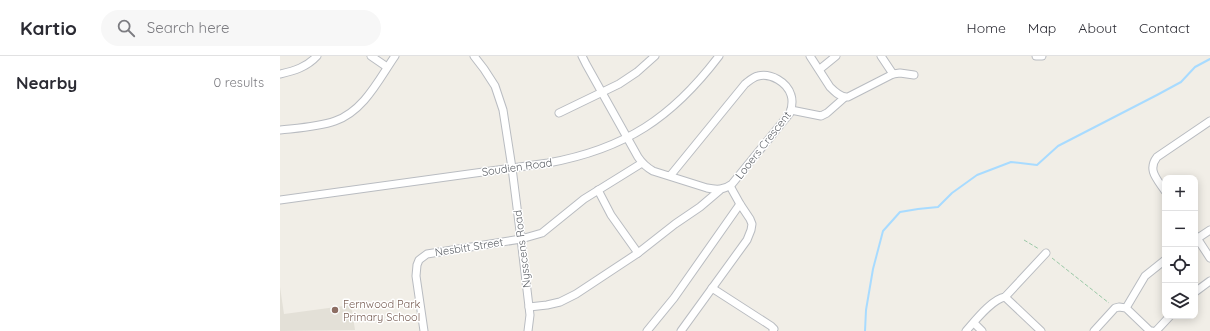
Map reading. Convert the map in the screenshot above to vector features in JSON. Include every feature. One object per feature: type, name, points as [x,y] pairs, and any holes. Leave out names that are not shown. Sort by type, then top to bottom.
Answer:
[{"type":"street","points":[[280,74],[304,67],[317,56]]},
{"type":"street","points":[[371,56],[387,67]]},
{"type":"street","points":[[280,130],[324,124],[336,121],[348,114],[366,97],[395,56]]},
{"type":"street","name":"Nysscens Road","points":[[474,56],[495,86],[503,110],[522,239],[530,315],[528,331]]},
{"type":"street","points":[[582,56],[642,163],[653,171],[707,188],[720,190]]},
{"type":"street","points":[[559,113],[619,84],[637,72],[656,56]]},
{"type":"street","name":"Soudien Road","points":[[280,200],[548,163],[584,156],[627,138],[660,117],[673,107],[701,79],[719,56]]},
{"type":"street","points":[[810,56],[820,69],[830,87],[844,98]]},
{"type":"street","points":[[820,69],[836,56]]},
{"type":"street","points":[[881,56],[893,74]]},
{"type":"street","points":[[1036,56],[1042,56]]},
{"type":"street","points":[[791,110],[822,116],[844,98],[893,74],[900,73],[914,75]]},
{"type":"street","name":"Looers Crescent","points":[[529,307],[560,302],[576,294],[638,253],[675,224],[700,207],[720,190],[730,186],[790,113],[792,100],[790,93],[782,82],[767,76],[758,76],[745,84],[670,176]]},
{"type":"street","points":[[1162,186],[1152,170],[1154,161],[1157,157],[1210,121]]},
{"type":"street","name":"Nesbitt Street","points":[[424,331],[416,276],[419,260],[427,254],[522,239],[542,233],[571,208],[642,163]]},
{"type":"street","points":[[681,331],[747,240],[751,230],[752,224],[750,219],[730,186]]},
{"type":"street","points":[[598,190],[611,215],[638,253]]},
{"type":"street","points":[[647,331],[674,298],[740,204]]},
{"type":"street","points":[[1198,237],[1210,230]]},
{"type":"street","points":[[1198,241],[1210,258]]},
{"type":"street","points":[[966,331],[994,302],[1002,297],[1005,297],[1046,253]]},
{"type":"street","points":[[1126,308],[1145,276],[1162,262]]},
{"type":"street","points":[[1198,290],[1210,281]]},
{"type":"street","points":[[712,288],[772,326],[774,329],[773,331]]},
{"type":"street","points":[[1005,297],[1041,331]]},
{"type":"street","points":[[1094,331],[1115,308],[1119,307],[1126,308],[1151,331]]},
{"type":"street","points":[[1156,331],[1167,319]]},
{"type":"street","points":[[974,323],[982,331]]},
{"type":"path","points":[[1024,240],[1046,253],[1115,308]]},
{"type":"shaded area","name":"Fernwood Park Primary School","points":[[280,287],[284,314],[351,305],[355,330],[280,331]]},
{"type":"waterway","points":[[865,331],[866,310],[873,269],[883,231],[900,212],[938,207],[952,193],[977,175],[1011,162],[1037,165],[1058,146],[1181,82],[1195,67],[1210,59]]},
{"type":"place","name":"Fernwood Park Primary School","points":[[335,310]]}]
